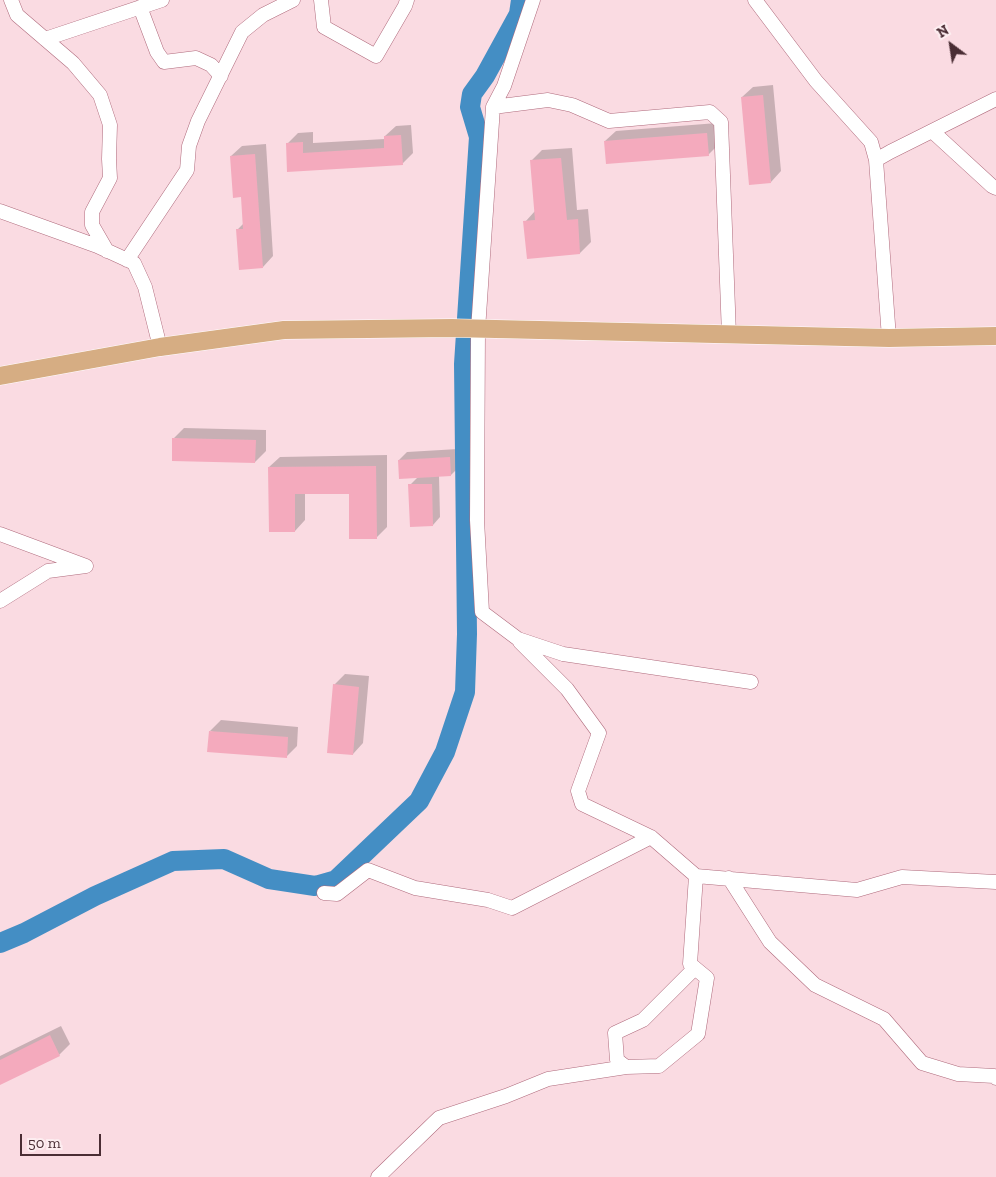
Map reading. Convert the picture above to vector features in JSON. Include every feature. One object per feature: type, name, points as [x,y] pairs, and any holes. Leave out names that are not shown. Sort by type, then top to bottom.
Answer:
[{"type":"main road","points":[[0,376],[160,347],[284,330],[452,328],[889,338],[996,336]]},
{"type":"street","points":[[11,0],[17,15],[74,63],[100,95],[110,125],[110,178],[92,212],[92,225],[107,251]]},
{"type":"street","points":[[45,38],[162,0]]},
{"type":"street","points":[[127,260],[186,170],[189,146],[198,121],[242,32],[263,16],[293,0]]},
{"type":"street","points":[[321,0],[324,27],[376,56],[407,0]]},
{"type":"street","points":[[533,0],[504,86],[493,107],[477,330],[477,520],[482,612],[518,639],[566,690],[598,733],[578,791],[582,804],[651,836],[696,876],[857,890],[902,877],[996,882]]},
{"type":"street","points":[[754,0],[816,81],[871,142],[876,160],[889,338]]},
{"type":"street","points":[[140,7],[157,52],[164,62],[196,58],[211,65],[221,76]]},
{"type":"street","points":[[876,160],[996,99]]},
{"type":"street","points":[[493,107],[548,100],[572,105],[609,121],[710,112],[720,122],[730,335]]},
{"type":"street","points":[[932,131],[996,188]]},
{"type":"street","points":[[0,211],[88,243],[134,263],[145,287],[160,347]]},
{"type":"street","points":[[0,534],[86,566],[48,571],[0,601]]},
{"type":"street","points":[[518,639],[563,654],[751,682]]},
{"type":"street","points":[[324,893],[337,894],[368,870],[415,888],[488,900],[512,908],[651,836]]},
{"type":"street","points":[[378,1177],[439,1118],[548,1080],[626,1067],[659,1066],[698,1034],[706,978],[690,964],[696,876]]},
{"type":"street","points":[[728,878],[770,942],[815,985],[884,1019],[922,1064],[958,1074],[994,1076],[996,1078]]},
{"type":"street","points":[[626,1067],[617,1060],[615,1033],[643,1020],[695,968]]},
{"type":"building","points":[[763,95],[771,183],[749,185],[741,97]]},
{"type":"building","points":[[707,133],[709,156],[606,164],[604,141]]},
{"type":"building","points":[[401,135],[403,165],[287,172],[286,143],[303,142],[303,153],[384,148],[384,136]]},
{"type":"building","points":[[255,154],[263,268],[239,270],[236,229],[243,229],[241,197],[233,198],[230,156]]},
{"type":"building","points":[[561,158],[567,220],[578,219],[580,254],[527,259],[523,221],[535,220],[530,160]]},
{"type":"building","points":[[172,438],[256,440],[255,463],[172,461]]},
{"type":"building","points":[[450,457],[451,476],[399,479],[398,460]]},
{"type":"building","points":[[376,466],[377,539],[349,539],[349,494],[295,494],[295,532],[269,532],[268,467]]},
{"type":"building","points":[[408,484],[432,484],[433,526],[410,527]]},
{"type":"building","points":[[333,684],[359,687],[353,755],[327,753]]},
{"type":"building","points":[[209,731],[288,737],[287,758],[207,752]]},
{"type":"building","points":[[50,1035],[60,1056],[0,1085],[0,1060]]},
{"type":"waterway","points":[[0,943],[24,933],[95,896],[173,861],[224,859],[269,879],[315,886],[336,880],[419,801],[445,752],[465,692],[467,634],[464,364],[479,137],[470,107],[472,94],[485,76],[519,14],[521,0]]}]
